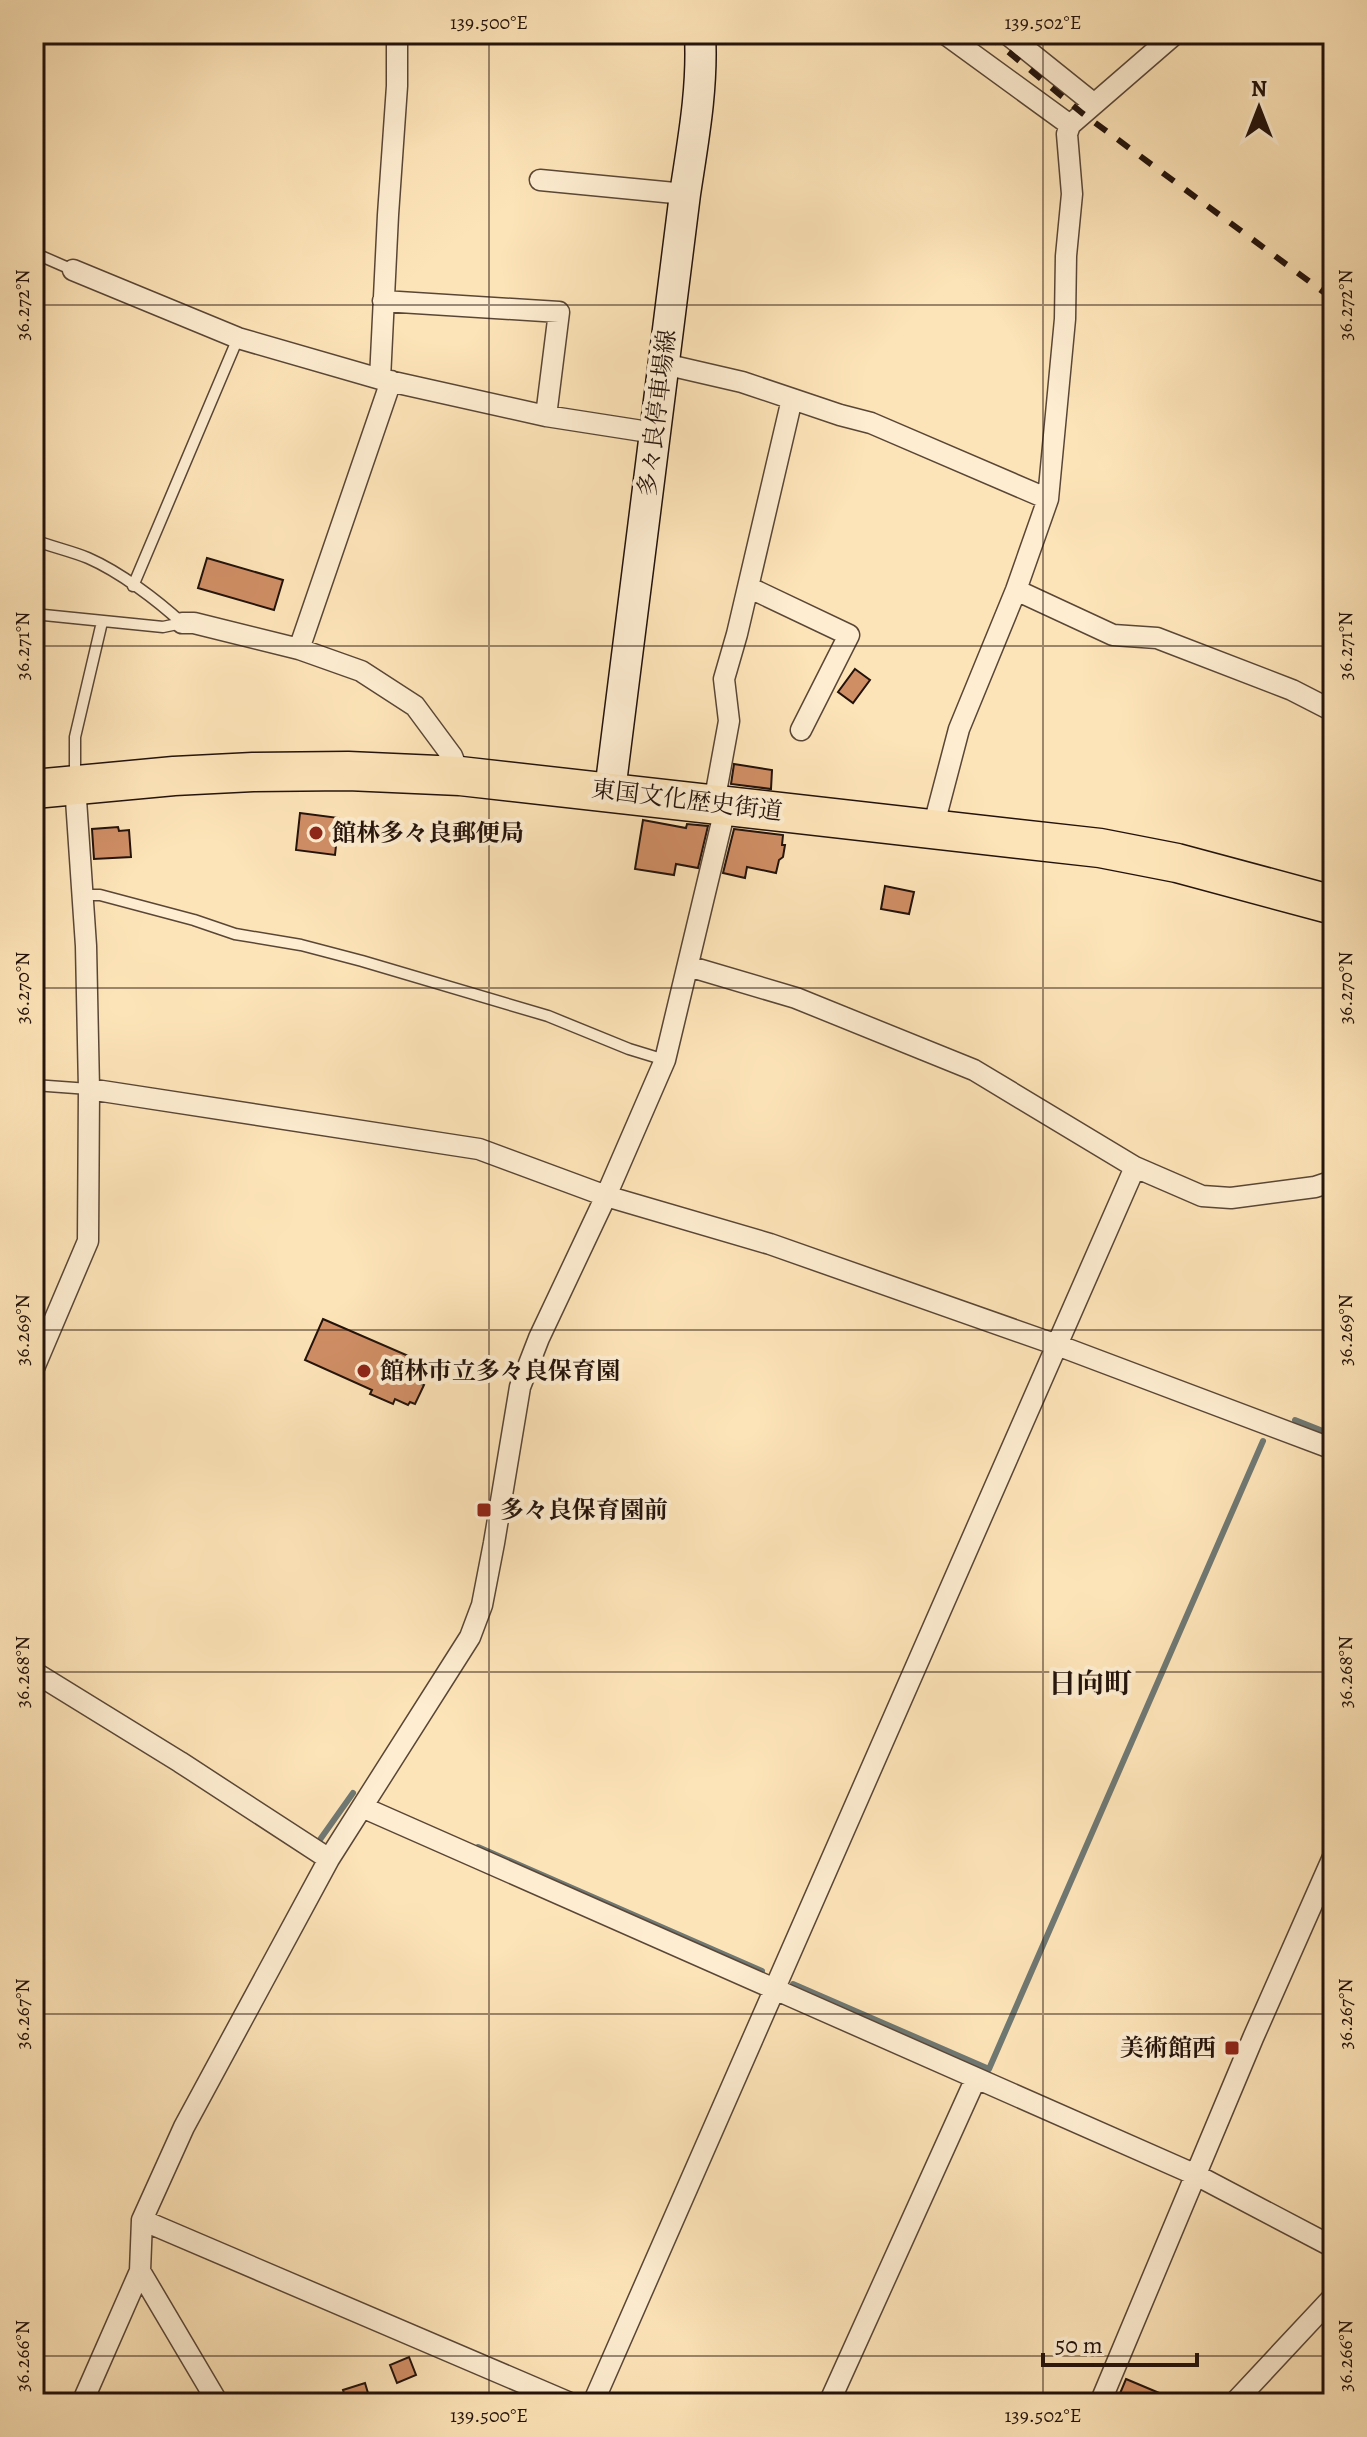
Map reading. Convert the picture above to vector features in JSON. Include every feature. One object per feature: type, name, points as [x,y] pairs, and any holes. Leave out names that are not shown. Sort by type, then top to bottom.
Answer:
[{"type":"highway","name":"東国文化歴史街道","points":[[34,789],[253,772],[348,771],[460,776],[1130,853],[1333,905]]},
{"type":"main road","name":"多々良停車場線","points":[[610,791],[698,109],[700,34]]},
{"type":"street","points":[[299,649],[385,380],[383,301],[397,86],[397,34]]},
{"type":"street","points":[[945,34],[1070,125]]},
{"type":"street","points":[[1007,34],[1093,103]]},
{"type":"street","points":[[933,828],[959,729],[1016,590],[1048,499],[1065,319],[1066,256],[1072,194],[1067,134],[1070,125],[1093,103],[1175,34]]},
{"type":"street","points":[[540,180],[685,194]]},
{"type":"street","points":[[73,270],[238,338],[385,380],[546,416],[655,433]]},
{"type":"street","points":[[383,301],[559,312],[546,416]]},
{"type":"street","points":[[664,364],[742,382],[871,423],[1048,499]]},
{"type":"street","points":[[82,2403],[140,2271],[142,2220],[184,2127],[329,1859],[470,1637],[482,1605],[520,1387],[539,1338],[606,1196],[665,1060],[688,966],[720,804],[729,721],[724,679],[792,399]]},
{"type":"street","points":[[748,587],[849,635],[801,730]]},
{"type":"street","points":[[1016,590],[1113,635],[1157,638],[1292,690],[1333,711]]},
{"type":"street","points":[[182,623],[194,623],[299,649],[361,671],[415,706],[452,756],[460,776]]},
{"type":"street","points":[[34,1368],[88,1241],[86,946],[75,785]]},
{"type":"street","points":[[688,966],[796,998],[974,1070],[1135,1167],[1202,1196],[1231,1198],[1315,1187],[1333,1181]]},
{"type":"street","points":[[89,1089],[479,1149],[606,1196],[770,1244],[1057,1345],[1333,1449]]},
{"type":"street","points":[[593,2403],[1135,1167]]},
{"type":"street","points":[[34,1672],[329,1859]]},
{"type":"street","points":[[362,1807],[1196,2175],[1333,2247]]},
{"type":"street","points":[[1100,2403],[1333,1857]]},
{"type":"street","points":[[829,2403],[976,2078]]},
{"type":"street","points":[[142,2220],[570,2403]]},
{"type":"street","points":[[140,2271],[218,2403]]},
{"type":"street","points":[[1234,2403],[1333,2297]]},
{"type":"lane","points":[[34,253],[73,270]]},
{"type":"lane","points":[[133,586],[238,338]]},
{"type":"lane","points":[[34,540],[89,559],[133,586],[182,623]]},
{"type":"lane","points":[[34,614],[163,627],[182,623]]},
{"type":"lane","points":[[75,785],[75,737],[102,622]]},
{"type":"lane","points":[[83,895],[100,895],[235,934],[301,945],[362,961],[548,1016],[665,1060]]},
{"type":"lane","points":[[34,1085],[89,1089]]},
{"type":"building","points":[[207,558],[283,580],[274,610],[198,588]]},
{"type":"building","points":[[855,669],[870,680],[853,703],[838,692]]},
{"type":"building","points":[[734,764],[772,770],[771,789],[731,784]]},
{"type":"building","points":[[300,813],[339,818],[335,855],[296,850]]},
{"type":"building","points":[[643,820],[686,828],[687,824],[708,826],[698,868],[676,864],[674,875],[635,869]]},
{"type":"building","points":[[118,827],[119,831],[129,830],[131,857],[94,859],[92,829]]},
{"type":"building","points":[[734,829],[783,835],[783,857],[779,860],[776,873],[747,867],[745,878],[723,873]]},
{"type":"building","points":[[885,886],[914,892],[909,914],[881,909]]},
{"type":"building","points":[[323,1319],[427,1364],[419,1383],[424,1385],[415,1404],[410,1402],[408,1405],[395,1399],[393,1404],[370,1394],[372,1390],[305,1360]]},
{"type":"building","points":[[409,2357],[416,2375],[397,2383],[390,2365]]},
{"type":"building","points":[[1126,2379],[1183,2403],[1116,2403]]},
{"type":"building","points":[[365,2383],[371,2403],[347,2403],[343,2390]]},
{"type":"waterway","points":[[1295,1420],[1333,1435]]},
{"type":"waterway","points":[[793,1984],[989,2069],[1263,1441]]},
{"type":"waterway","points":[[319,1841],[353,1793]]},
{"type":"waterway","points":[[478,1847],[762,1971]]},
{"type":"railway","points":[[987,34],[1082,113],[1333,299]]},
{"type":"place","name":"館林多々良郵便局","points":[[316,833]]},
{"type":"place","name":"館林市立多々良保育園","points":[[364,1371]]},
{"type":"place","name":"多々良保育園前","points":[[484,1510]]},
{"type":"place","name":"美術館西","points":[[1232,2048]]},
{"type":"district","name":"日向町","points":[[1090,1683]]}]
